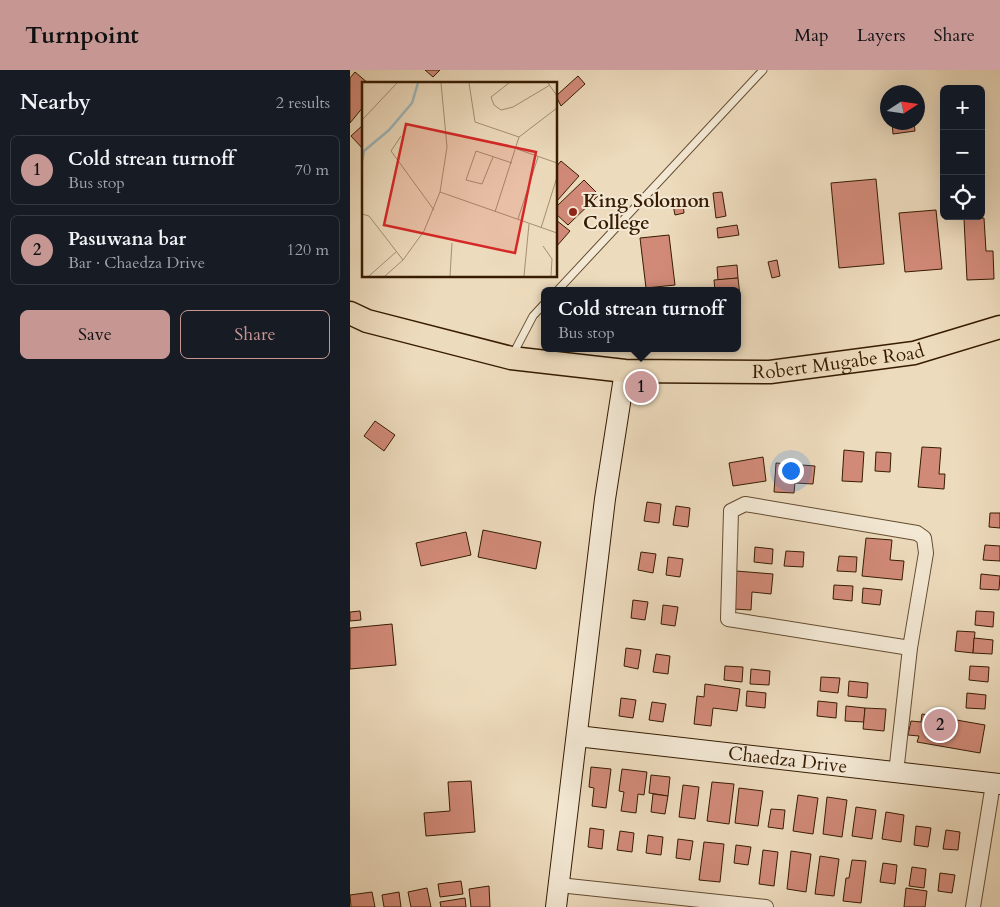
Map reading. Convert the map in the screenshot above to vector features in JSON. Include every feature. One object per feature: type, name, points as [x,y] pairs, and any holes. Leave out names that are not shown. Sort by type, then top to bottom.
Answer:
[{"type":"main road","name":"Robert Mugabe Road","points":[[350,313],[367,321],[511,358],[625,371],[779,371],[914,353],[1000,327]]},
{"type":"street","points":[[556,907],[605,499],[625,371]]},
{"type":"street","points":[[896,773],[910,648],[926,553],[924,538],[917,533],[745,504],[731,511],[728,619],[910,648]]},
{"type":"street","name":"Chaedza Drive","points":[[576,736],[997,784]]},
{"type":"street","points":[[973,907],[997,784]]},
{"type":"street","points":[[559,885],[766,907]]},
{"type":"lane","points":[[560,287],[763,70]]},
{"type":"lane","points":[[511,358],[533,316],[541,307]]},
{"type":"building","points":[[425,70],[440,70],[433,77]]},
{"type":"building","points":[[355,72],[367,82],[362,82],[362,108],[350,123],[350,78]]},
{"type":"building","points":[[578,76],[585,84],[561,106],[558,94]]},
{"type":"building","points":[[362,126],[362,148],[351,136]]},
{"type":"building","points":[[893,130],[915,130],[915,131],[893,134]]},
{"type":"building","points":[[561,161],[579,176],[558,200],[558,165]]},
{"type":"building","points":[[876,179],[884,264],[839,268],[831,183]]},
{"type":"building","points":[[584,180],[599,195],[568,225],[558,216],[558,205]]},
{"type":"building","points":[[722,192],[726,216],[716,218],[713,193]]},
{"type":"building","points":[[683,203],[684,213],[675,215],[673,205]]},
{"type":"building","points":[[936,210],[942,269],[905,272],[899,213]]},
{"type":"building","points":[[964,220],[984,220],[986,251],[993,251],[994,279],[967,280]]},
{"type":"building","points":[[558,222],[570,231],[558,245]]},
{"type":"building","points":[[737,225],[739,235],[718,238],[717,228]]},
{"type":"building","points":[[669,235],[675,285],[646,287],[640,238]]},
{"type":"building","points":[[777,260],[780,276],[772,278],[768,262]]},
{"type":"building","points":[[737,265],[738,278],[718,280],[717,267]]},
{"type":"building","points":[[738,278],[739,287],[715,287],[714,280]]},
{"type":"building","points":[[375,421],[395,435],[384,451],[364,436]]},
{"type":"building","points":[[922,447],[941,448],[939,474],[945,474],[944,489],[918,487]]},
{"type":"building","points":[[844,450],[864,452],[862,482],[842,481]]},
{"type":"building","points":[[876,452],[891,453],[890,472],[875,471]]},
{"type":"building","points":[[763,457],[766,481],[733,486],[729,463]]},
{"type":"building","points":[[776,463],[815,466],[813,484],[795,483],[794,493],[774,492]]},
{"type":"building","points":[[647,502],[661,504],[659,523],[644,521]]},
{"type":"building","points":[[676,506],[690,508],[688,527],[673,525]]},
{"type":"building","points":[[990,513],[1000,513],[1000,528],[989,527]]},
{"type":"building","points":[[483,530],[541,542],[536,569],[478,557]]},
{"type":"building","points":[[466,532],[471,555],[421,566],[416,543]]},
{"type":"building","points":[[866,538],[892,540],[890,560],[904,561],[902,580],[862,576]]},
{"type":"building","points":[[985,545],[1000,546],[1000,561],[983,560]]},
{"type":"building","points":[[755,547],[773,549],[772,564],[754,562]]},
{"type":"building","points":[[786,551],[804,552],[803,567],[784,566]]},
{"type":"building","points":[[641,552],[656,554],[653,573],[638,570]]},
{"type":"building","points":[[839,556],[857,557],[856,572],[837,571]]},
{"type":"building","points":[[668,557],[683,559],[680,577],[666,575]]},
{"type":"building","points":[[736,571],[773,574],[771,594],[752,592],[751,610],[733,609]]},
{"type":"building","points":[[981,574],[1000,576],[999,590],[980,589]]},
{"type":"building","points":[[834,585],[853,586],[852,601],[833,599]]},
{"type":"building","points":[[863,588],[882,590],[880,605],[862,603]]},
{"type":"building","points":[[633,600],[648,602],[645,620],[631,618]]},
{"type":"building","points":[[663,605],[678,607],[675,626],[661,624]]},
{"type":"building","points":[[360,611],[361,620],[350,621],[350,612]]},
{"type":"building","points":[[976,611],[994,612],[993,627],[975,625]]},
{"type":"building","points":[[392,624],[396,665],[350,669],[350,628]]},
{"type":"building","points":[[957,631],[975,632],[973,653],[955,651]]},
{"type":"building","points":[[974,638],[993,640],[992,654],[973,653]]},
{"type":"building","points":[[626,648],[641,650],[638,669],[624,666]]},
{"type":"building","points":[[656,654],[670,656],[668,674],[653,672]]},
{"type":"building","points":[[725,666],[743,667],[742,682],[724,680]]},
{"type":"building","points":[[970,666],[989,667],[988,682],[969,680]]},
{"type":"building","points":[[751,669],[770,671],[769,685],[750,684]]},
{"type":"building","points":[[821,677],[840,678],[838,693],[820,691]]},
{"type":"building","points":[[849,681],[868,683],[867,698],[848,696]]},
{"type":"building","points":[[705,684],[740,689],[737,711],[713,708],[711,726],[694,724],[697,696],[704,697]]},
{"type":"building","points":[[747,691],[766,693],[765,708],[746,706]]},
{"type":"building","points":[[967,693],[986,695],[985,709],[966,708]]},
{"type":"building","points":[[621,698],[636,700],[633,718],[619,716]]},
{"type":"building","points":[[818,701],[837,703],[836,718],[817,716]]},
{"type":"building","points":[[652,702],[666,704],[663,722],[649,720]]},
{"type":"building","points":[[846,706],[865,708],[864,722],[845,721]]},
{"type":"building","points":[[865,708],[886,709],[884,731],[863,729]]},
{"type":"building","points":[[922,714],[985,725],[980,753],[917,742],[919,736],[908,735],[911,721],[921,722]]},
{"type":"building","points":[[591,767],[611,769],[606,808],[592,806],[594,788],[589,787]]},
{"type":"building","points":[[622,769],[647,772],[644,795],[638,794],[636,813],[621,811],[624,792],[619,791]]},
{"type":"building","points":[[651,775],[670,777],[668,796],[649,793]]},
{"type":"building","points":[[471,781],[475,832],[426,836],[424,813],[450,811],[448,782]]},
{"type":"building","points":[[712,782],[734,784],[729,824],[707,821]]},
{"type":"building","points":[[683,785],[699,787],[695,819],[679,817]]},
{"type":"building","points":[[739,788],[763,791],[758,826],[735,823]]},
{"type":"building","points":[[653,794],[668,796],[665,814],[651,812]]},
{"type":"building","points":[[798,795],[818,798],[813,834],[793,831]]},
{"type":"building","points":[[827,797],[847,800],[842,837],[823,834]]},
{"type":"building","points":[[856,807],[876,810],[872,839],[852,836]]},
{"type":"building","points":[[771,809],[785,810],[783,829],[768,827]]},
{"type":"building","points":[[886,812],[904,815],[901,842],[882,839]]},
{"type":"building","points":[[916,826],[931,828],[928,847],[914,845]]},
{"type":"building","points":[[590,828],[604,830],[602,849],[588,847]]},
{"type":"building","points":[[946,830],[960,832],[958,850],[943,849]]},
{"type":"building","points":[[620,831],[634,833],[632,852],[617,850]]},
{"type":"building","points":[[648,835],[663,837],[661,855],[646,853]]},
{"type":"building","points":[[678,839],[693,841],[690,860],[676,858]]},
{"type":"building","points":[[704,842],[724,844],[720,882],[699,880]]},
{"type":"building","points":[[736,845],[751,847],[748,865],[734,863]]},
{"type":"building","points":[[763,850],[778,852],[774,886],[759,884]]},
{"type":"building","points":[[791,851],[811,854],[806,892],[787,889]]},
{"type":"building","points":[[820,856],[839,859],[834,896],[815,894]]},
{"type":"building","points":[[852,860],[866,861],[861,903],[843,901],[846,878],[849,878]]},
{"type":"building","points":[[883,863],[897,865],[895,884],[880,882]]},
{"type":"building","points":[[912,867],[926,869],[924,888],[909,886]]},
{"type":"building","points":[[940,873],[955,875],[952,893],[938,891]]},
{"type":"building","points":[[461,881],[463,894],[440,897],[438,884]]},
{"type":"building","points":[[489,886],[490,907],[471,907],[469,889]]},
{"type":"building","points":[[427,888],[431,907],[411,907],[408,892]]},
{"type":"building","points":[[906,888],[927,891],[925,907],[904,907]]},
{"type":"building","points":[[372,892],[375,907],[351,907],[350,895]]},
{"type":"building","points":[[399,892],[401,907],[384,907],[382,895]]},
{"type":"building","points":[[465,898],[466,907],[441,907],[440,902]]},
{"type":"place","name":"King Solomon College","points":[[573,212]]},
{"type":"place","name":"Cold strean turnoff","points":[[641,387]]},
{"type":"place","name":"Pasuwana bar","points":[[940,725]]}]
